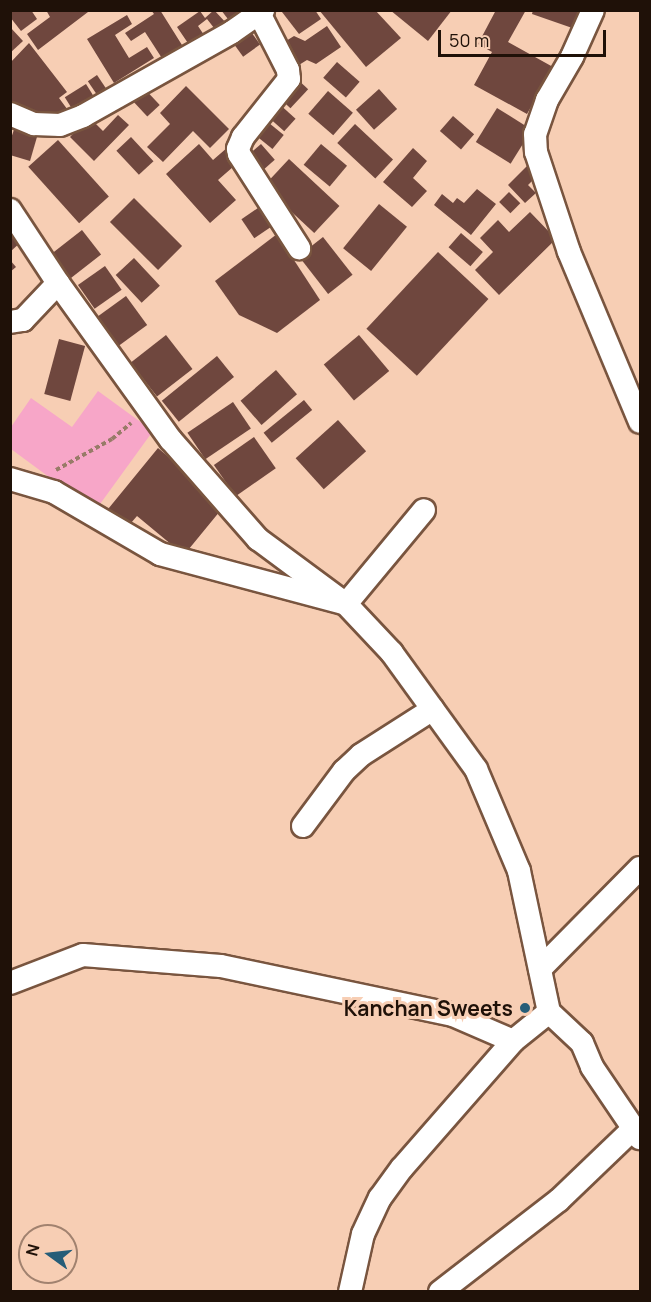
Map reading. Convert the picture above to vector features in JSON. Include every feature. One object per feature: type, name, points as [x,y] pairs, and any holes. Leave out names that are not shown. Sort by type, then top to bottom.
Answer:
[{"type":"street","points":[[593,10],[572,57],[547,100],[535,134],[536,152],[569,252],[640,422]]},
{"type":"street","points":[[10,114],[34,124],[60,125],[83,117],[232,32],[261,12],[288,70],[289,79],[243,137],[238,154],[299,248]]},
{"type":"street","points":[[10,210],[58,284],[171,440],[258,539],[346,604],[392,653],[476,769],[519,871],[549,1012],[582,1043],[592,1067],[637,1133],[567,1193],[440,1292]]},
{"type":"street","points":[[10,322],[23,320],[58,284]]},
{"type":"street","points":[[21,481],[54,492],[160,554],[346,604]]},
{"type":"street","points":[[346,604],[424,510]]},
{"type":"street","points":[[303,826],[344,771],[362,755],[433,710]]},
{"type":"street","points":[[540,969],[640,868]]},
{"type":"street","points":[[10,983],[83,954],[221,966],[453,1015],[513,1041]]},
{"type":"street","points":[[352,1291],[363,1234],[380,1198],[402,1168],[513,1041],[549,1012]]},
{"type":"path","points":[[21,481],[112,439],[148,408]]},
{"type":"shaded area","points":[[98,391],[153,431],[95,511],[11,449],[11,427],[31,398],[72,427]]},
{"type":"building","points":[[10,10],[31,10],[37,19],[21,31],[10,17]]},
{"type":"building","points":[[46,10],[87,10],[88,12],[38,50],[27,34],[50,17]]},
{"type":"building","points":[[151,10],[160,10],[187,53],[167,66],[145,32],[131,41],[125,33],[154,14]]},
{"type":"building","points":[[214,10],[228,25],[218,33],[207,19],[198,26],[206,38],[192,49],[177,27],[200,11],[205,18]]},
{"type":"building","points":[[221,10],[241,10],[247,17],[234,27]]},
{"type":"building","points":[[284,10],[315,10],[321,19],[299,34],[282,12]]},
{"type":"building","points":[[319,10],[375,10],[401,38],[366,67]]},
{"type":"building","points":[[390,10],[452,10],[428,41]]},
{"type":"building","points":[[496,10],[526,10],[508,42],[553,67],[527,114],[474,85],[492,52],[478,44]]},
{"type":"building","points":[[533,10],[585,10],[578,30],[532,14]]},
{"type":"building","points":[[127,15],[132,24],[115,35],[129,58],[147,47],[154,58],[114,83],[87,39]]},
{"type":"building","points":[[246,25],[260,44],[243,57],[229,37]]},
{"type":"building","points":[[327,26],[341,47],[316,64],[307,60],[294,68],[278,46],[294,36],[305,41]]},
{"type":"building","points":[[10,27],[23,41],[10,53]]},
{"type":"building","points":[[29,43],[67,92],[59,98],[73,117],[54,121],[10,106],[10,63]]},
{"type":"building","points":[[337,62],[360,82],[346,98],[323,78]]},
{"type":"building","points":[[97,75],[111,96],[102,102],[88,81]]},
{"type":"building","points":[[295,77],[308,89],[290,108],[277,96]]},
{"type":"building","points":[[86,84],[98,103],[76,116],[65,97]]},
{"type":"building","points":[[142,86],[160,105],[147,117],[130,98]]},
{"type":"building","points":[[186,86],[229,129],[210,148],[193,131],[163,162],[147,147],[170,124],[160,113]]},
{"type":"building","points":[[379,89],[397,109],[374,130],[356,110]]},
{"type":"building","points":[[328,91],[353,113],[333,135],[308,114]]},
{"type":"building","points":[[277,102],[296,119],[284,131],[266,115]]},
{"type":"building","points":[[497,108],[532,130],[511,164],[476,142]]},
{"type":"building","points":[[118,115],[129,125],[94,161],[70,137],[89,117],[103,131]]},
{"type":"building","points":[[453,116],[474,134],[461,149],[440,131]]},
{"type":"building","points":[[269,123],[284,135],[272,149],[258,137]]},
{"type":"building","points":[[16,124],[39,130],[30,161],[10,155],[10,141]]},
{"type":"building","points":[[355,124],[393,159],[375,178],[337,143]]},
{"type":"building","points":[[131,137],[154,161],[139,175],[116,151]]},
{"type":"building","points":[[58,140],[109,196],[79,223],[28,167]]},
{"type":"building","points":[[199,144],[213,160],[228,147],[241,160],[218,180],[236,200],[210,223],[166,174]]},
{"type":"building","points":[[261,144],[275,160],[261,172],[247,156]]},
{"type":"building","points":[[321,144],[347,166],[330,187],[304,165]]},
{"type":"building","points":[[413,148],[427,161],[413,178],[427,191],[412,207],[383,182]]},
{"type":"building","points":[[289,159],[339,206],[314,233],[264,186]]},
{"type":"building","points":[[528,165],[538,175],[528,185],[536,193],[525,203],[508,185]]},
{"type":"building","points":[[477,189],[496,204],[471,235],[434,205],[442,194],[453,203],[457,198],[464,203]]},
{"type":"building","points":[[509,192],[520,203],[510,213],[499,202]]},
{"type":"building","points":[[134,198],[182,246],[158,270],[110,222]]},
{"type":"building","points":[[379,204],[407,227],[371,271],[343,248]]},
{"type":"building","points":[[258,208],[271,227],[254,238],[241,219]]},
{"type":"building","points":[[530,212],[556,239],[499,295],[475,270],[493,252],[480,238],[498,220],[509,232]]},
{"type":"building","points":[[82,230],[101,254],[70,278],[51,254]]},
{"type":"building","points":[[10,231],[22,241],[10,252]]},
{"type":"building","points":[[461,233],[483,252],[470,266],[449,247]]},
{"type":"building","points":[[277,234],[320,300],[277,333],[239,315],[215,281]]},
{"type":"building","points":[[323,237],[353,275],[328,294],[299,256]]},
{"type":"building","points":[[438,252],[488,299],[417,376],[366,329]]},
{"type":"building","points":[[134,258],[160,286],[142,303],[116,275]]},
{"type":"building","points":[[10,260],[16,267],[10,272]]},
{"type":"building","points":[[105,266],[122,290],[95,309],[78,285]]},
{"type":"building","points":[[126,296],[147,325],[116,347],[95,318]]},
{"type":"building","points":[[166,335],[192,369],[157,397],[131,363]]},
{"type":"building","points":[[359,335],[389,371],[354,401],[324,365]]},
{"type":"building","points":[[59,339],[85,346],[70,401],[44,394]]},
{"type":"building","points":[[217,356],[234,377],[179,422],[162,401]]},
{"type":"building","points":[[276,370],[297,394],[262,425],[241,401]]},
{"type":"building","points":[[304,400],[312,410],[272,443],[264,433]]},
{"type":"building","points":[[233,402],[251,429],[205,459],[187,433]]},
{"type":"building","points":[[338,420],[366,451],[324,489],[296,458]]},
{"type":"building","points":[[254,437],[276,468],[236,496],[214,465]]},
{"type":"building","points":[[158,448],[225,505],[184,555],[137,516],[124,531],[104,514]]},
{"type":"place","name":"Kanchan Sweets","points":[[525,1008]]}]
